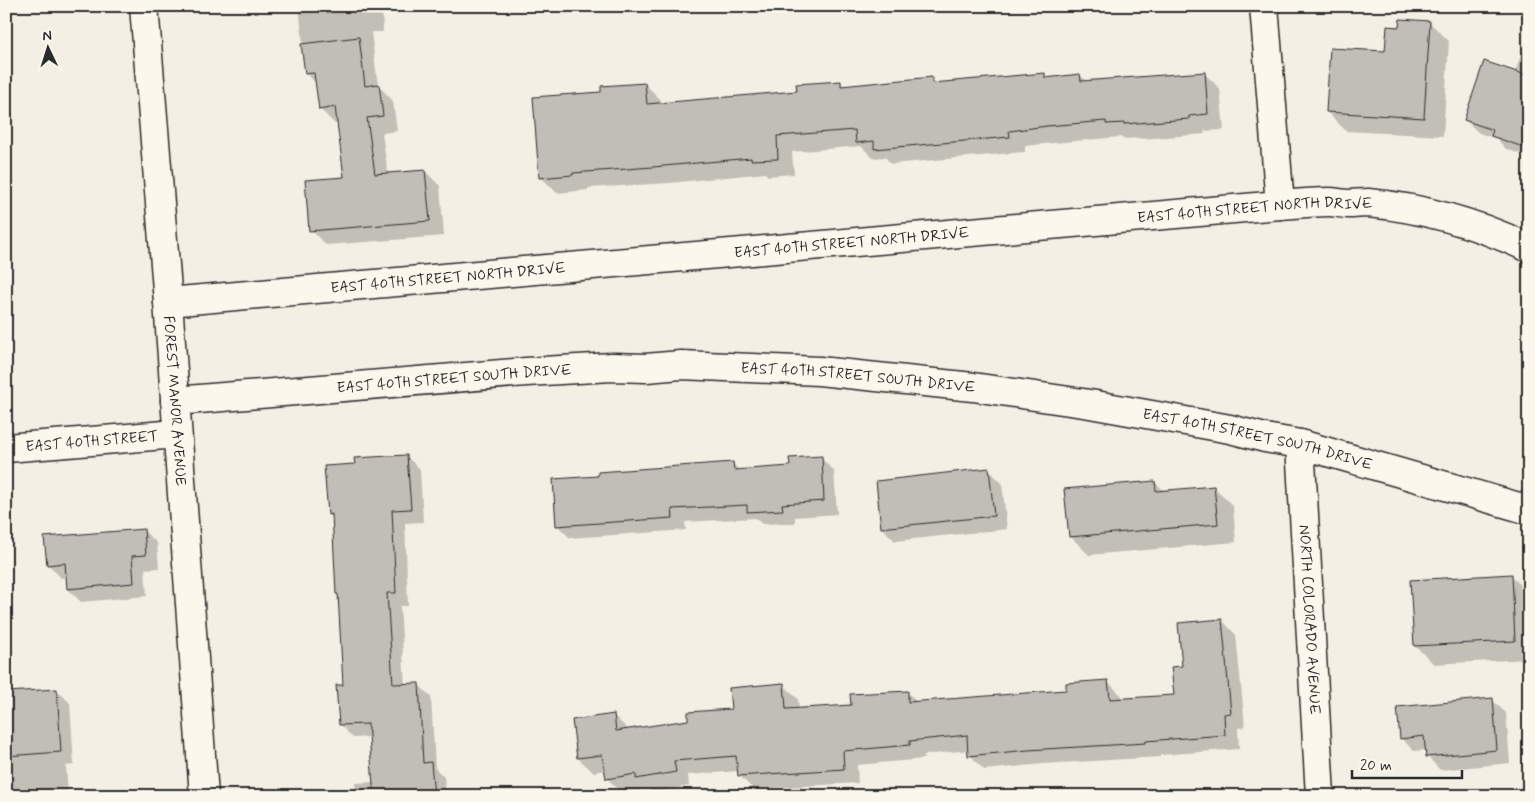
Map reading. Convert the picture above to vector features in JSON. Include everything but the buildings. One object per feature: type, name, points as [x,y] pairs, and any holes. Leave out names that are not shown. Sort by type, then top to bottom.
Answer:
[{"type":"street","name":"FOREST MANOR AVENUE","points":[[144,6],[168,302],[204,796]]},
{"type":"street","points":[[1264,6],[1280,205]]},
{"type":"street","name":"EAST 40TH STREET NORTH DRIVE","points":[[168,302],[1331,202],[1365,203],[1433,213],[1466,222],[1529,248]]},
{"type":"street","name":"EAST 40TH STREET SOUTH DRIVE","points":[[175,401],[526,372],[612,367],[646,368],[681,365],[819,371],[973,387],[1109,408],[1300,444],[1529,510]]},
{"type":"street","name":"EAST 40TH STREET","points":[[6,448],[177,434]]},
{"type":"street","name":"NORTH COLORADO AVENUE","points":[[1300,444],[1320,796]]}]
